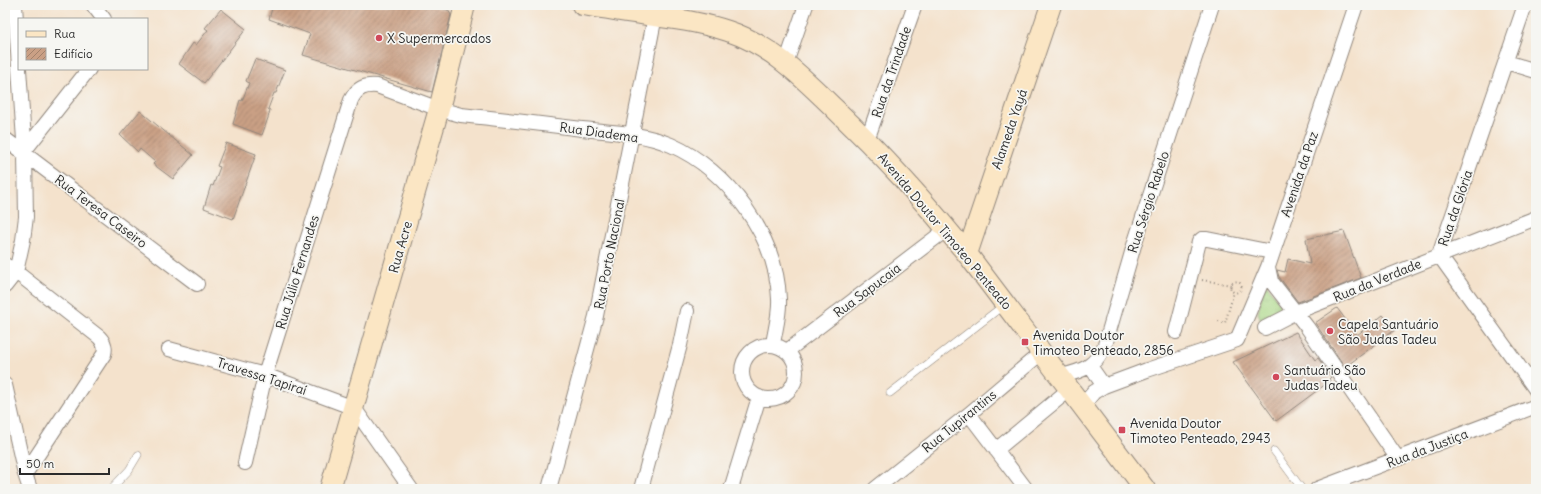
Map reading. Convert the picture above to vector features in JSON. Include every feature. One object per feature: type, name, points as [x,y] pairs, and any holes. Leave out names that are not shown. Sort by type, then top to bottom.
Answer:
[{"type":"street","points":[[15,5],[18,52]]},
{"type":"street","points":[[93,5],[103,18]]},
{"type":"street","name":"Rua Acre","points":[[330,489],[439,109],[465,5]]},
{"type":"street","name":"Avenida Doutor Timoteo Penteado","points":[[585,5],[690,21],[729,31],[760,45],[786,63],[867,140],[947,230],[1042,352],[1145,489]]},
{"type":"street","points":[[786,63],[806,5]]},
{"type":"street","name":"Rua da Trindade","points":[[867,140],[915,5]]},
{"type":"street","name":"Alameda Yayá","points":[[967,254],[1051,5]]},
{"type":"street","name":"Rua Sérgio Rabelo","points":[[1065,383],[1078,372],[1090,366],[1101,354],[1135,242],[1212,5]]},
{"type":"street","name":"Avenida da Paz","points":[[1104,386],[1237,340],[1268,267],[1356,5]]},
{"type":"street","name":"Rua da Glória","points":[[1525,5],[1439,255],[1536,390]]},
{"type":"street","name":"Rua Porto Nacional","points":[[549,489],[596,316],[655,16]]},
{"type":"street","points":[[1506,62],[1536,72]]},
{"type":"street","points":[[5,286],[10,269],[24,240],[26,217],[25,152],[19,70]]},
{"type":"street","points":[[25,152],[87,70]]},
{"type":"street","name":"Rua Diadema","points":[[361,87],[369,85],[377,86],[439,109],[461,115],[633,134],[670,145],[694,158],[714,173],[736,195],[754,222],[769,251],[776,276],[779,300],[773,344]]},
{"type":"street","name":"Rua Júlio Fernandes","points":[[245,462],[265,375],[352,100],[355,92],[361,87]]},
{"type":"street","name":"Rua Teresa Caseiro","points":[[5,139],[25,152],[197,284]]},
{"type":"street","name":"Rua da Verdade","points":[[1265,328],[1296,312],[1536,218]]},
{"type":"street","name":"Rua Sapucaia","points":[[786,351],[947,230]]},
{"type":"street","points":[[1176,332],[1198,242],[1202,239],[1272,252]]},
{"type":"street","points":[[1268,267],[1271,281],[1296,312],[1398,459]]},
{"type":"street","points":[[10,269],[99,337],[104,342],[105,349],[104,354],[25,474]]},
{"type":"street","points":[[641,489],[676,360],[687,311]]},
{"type":"street","points":[[764,344],[773,344],[786,351],[792,358],[796,367],[796,377],[792,386],[786,393],[778,397],[769,399],[759,398],[746,386],[742,378],[741,369],[744,360],[756,347],[764,344]]},
{"type":"street","name":"Travessa Tapiraí","points":[[169,349],[265,375],[354,408]]},
{"type":"street","name":"Rua Tupirantins","points":[[875,489],[969,414],[1042,352]]},
{"type":"street","points":[[1084,407],[1094,392],[1104,386],[1090,366]]},
{"type":"street","points":[[996,450],[1065,383]]},
{"type":"street","points":[[5,385],[25,474],[30,489]]},
{"type":"street","points":[[731,489],[759,398]]},
{"type":"street","name":"Rua da Justiça","points":[[1317,489],[1536,406]]},
{"type":"street","points":[[354,408],[411,489]]},
{"type":"street","points":[[969,414],[1026,489]]},
{"type":"lane","points":[[890,393],[1005,304]]},
{"type":"lane","points":[[1274,451],[1302,489]]},
{"type":"lane","points":[[111,489],[129,470],[138,455]]},
{"type":"path","points":[[1189,278],[1231,284],[1235,281],[1239,282],[1241,284],[1240,291],[1234,292]]},
{"type":"path","points":[[1218,321],[1225,323],[1234,292],[1231,284]]},
{"type":"green space","points":[[1264,285],[1268,286],[1284,310],[1277,317],[1271,320],[1261,320],[1258,313]]},
{"type":"building","name":"X Supermercados","points":[[273,5],[306,5],[319,10],[320,5],[429,5],[448,10],[451,15],[432,92],[303,55],[310,34],[269,19]]},
{"type":"building","points":[[221,9],[246,29],[204,83],[179,64],[193,43],[196,45],[208,30],[205,28]]},
{"type":"building","points":[[255,59],[285,70],[268,109],[270,110],[262,135],[233,124],[240,100],[242,101],[249,83],[246,81]]},
{"type":"building","points":[[140,111],[193,155],[173,179],[153,164],[155,162],[140,149],[138,152],[120,135]]},
{"type":"building","points":[[226,143],[256,154],[233,219],[204,208],[211,185],[213,186],[220,167],[217,166]]},
{"type":"building","points":[[1344,231],[1361,278],[1298,302],[1279,277],[1277,270],[1285,272],[1288,259],[1310,264],[1306,239]]},
{"type":"building","points":[[1337,308],[1357,335],[1383,315],[1395,330],[1345,367],[1315,323]]},
{"type":"building","name":"Santuário São Judas Tadeu","points":[[1296,332],[1315,360],[1318,358],[1331,377],[1329,379],[1330,381],[1276,421],[1233,362]]},
{"type":"place","name":"X Supermercados","points":[[379,38]]},
{"type":"place","name":"Capela Santuário São Judas Tadeu","points":[[1330,331]]},
{"type":"place","name":"Avenida Doutor Timoteo Penteado, 2856","points":[[1025,342]]},
{"type":"place","name":"Santuário São Judas Tadeu","points":[[1276,377]]},
{"type":"place","name":"Avenida Doutor Timoteo Penteado, 2943","points":[[1122,430]]}]
